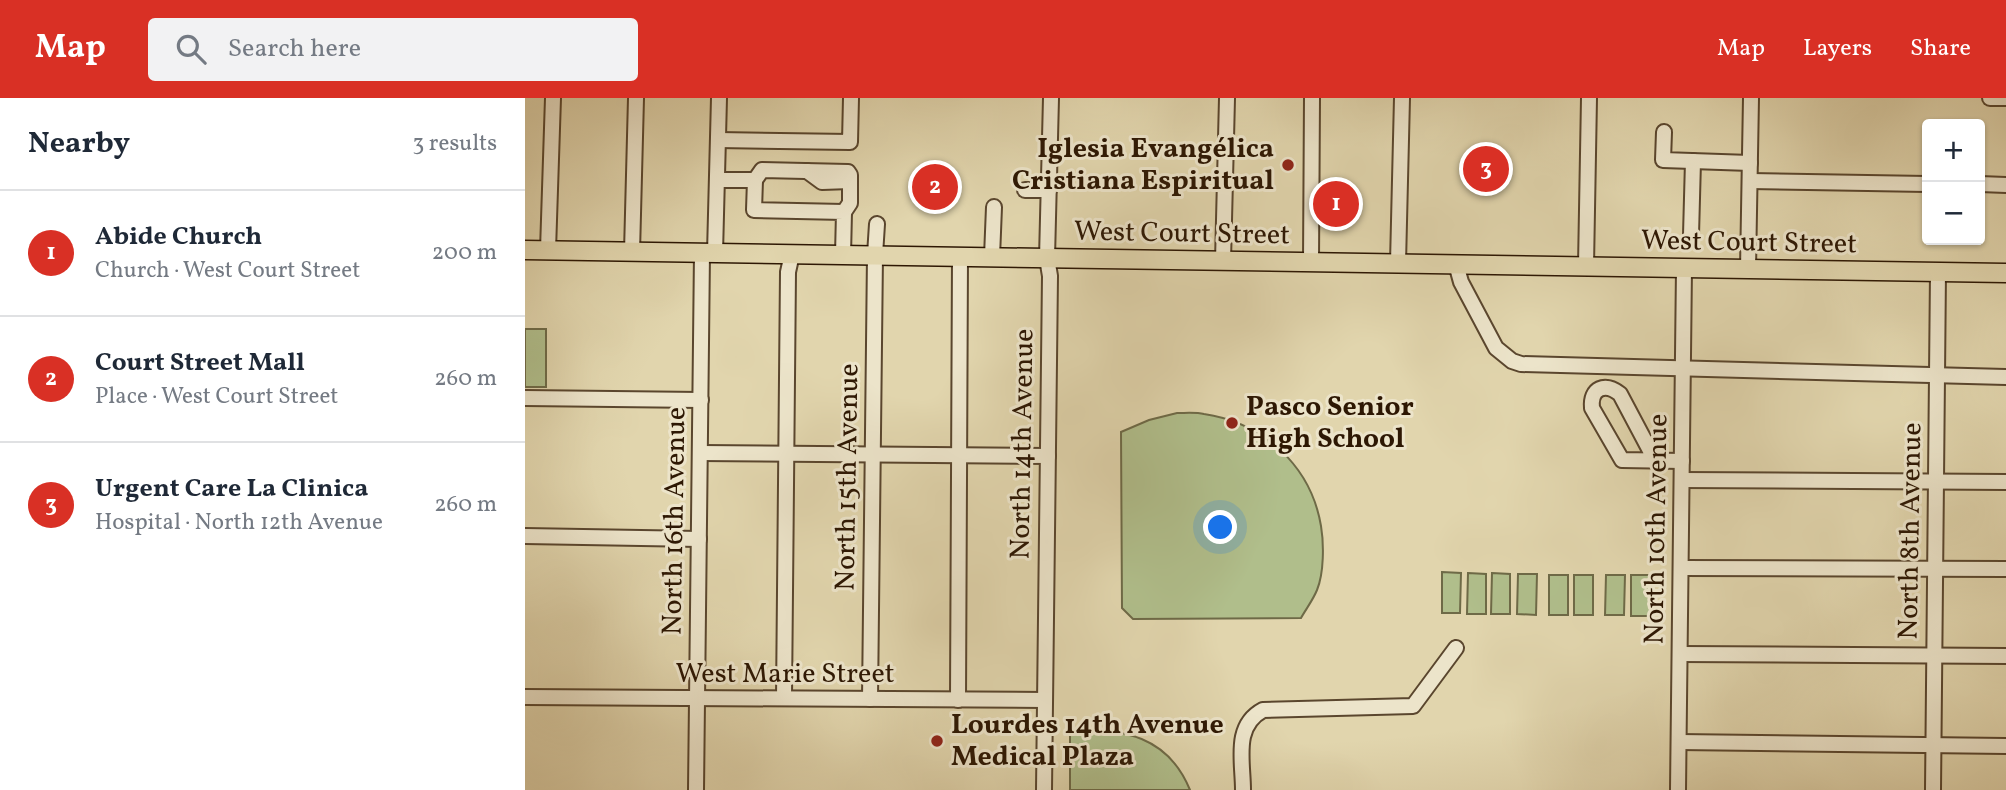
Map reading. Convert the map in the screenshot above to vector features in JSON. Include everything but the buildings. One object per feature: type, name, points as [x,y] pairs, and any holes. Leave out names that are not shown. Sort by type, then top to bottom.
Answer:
[{"type":"main road","name":"West Court Street","points":[[525,250],[2006,273]]},
{"type":"street","points":[[548,250],[553,98]]},
{"type":"street","points":[[632,252],[636,98]]},
{"type":"street","name":"North 16th Avenue","points":[[696,790],[701,400],[709,253],[717,180],[719,98]]},
{"type":"street","points":[[718,140],[850,142],[851,98]]},
{"type":"street","name":"North 14th Avenue","points":[[1044,790],[1050,276],[1047,258],[1051,98]]},
{"type":"street","points":[[1223,261],[1227,98]]},
{"type":"street","points":[[1311,262],[1312,98]]},
{"type":"street","points":[[1398,263],[1402,98]]},
{"type":"street","points":[[1586,266],[1589,98]]},
{"type":"street","points":[[1748,269],[1751,98]]},
{"type":"street","points":[[1990,98],[2006,98]]},
{"type":"street","points":[[1664,132],[1663,160],[1750,163]]},
{"type":"street","points":[[1691,235],[1693,161]]},
{"type":"street","points":[[843,255],[844,212],[850,203],[851,175],[848,172],[762,170],[755,180],[754,210],[844,212]]},
{"type":"street","points":[[717,180],[755,180]]},
{"type":"street","points":[[1750,181],[1922,184]]},
{"type":"street","points":[[1985,184],[2006,185]]},
{"type":"street","points":[[1025,190],[1049,190]]},
{"type":"street","points":[[992,257],[993,208]]},
{"type":"street","name":"North 15th Avenue","points":[[870,699],[877,224]]},
{"type":"street","points":[[784,698],[788,272],[792,254]]},
{"type":"street","points":[[958,700],[960,257]]},
{"type":"street","points":[[1456,264],[1461,282],[1496,348],[1512,361],[1521,364],[2006,377]]},
{"type":"street","name":"North 10th Avenue","points":[[1678,790],[1684,268]]},
{"type":"street","name":"North 8th Avenue","points":[[1933,790],[1938,272]]},
{"type":"street","points":[[1655,460],[1620,394],[1608,388],[1595,391],[1591,400],[1592,408],[1622,460],[1682,461]]},
{"type":"street","points":[[525,398],[701,400]]},
{"type":"street","points":[[700,453],[1048,456]]},
{"type":"street","points":[[1682,480],[2006,482]]},
{"type":"street","points":[[525,536],[699,539]]},
{"type":"street","points":[[1681,568],[2006,569]]},
{"type":"street","points":[[1243,790],[1242,734],[1253,715],[1263,710],[1413,706],[1456,648]]},
{"type":"street","points":[[1680,654],[2006,656]]},
{"type":"street","name":"West Marie Street","points":[[525,696],[1045,700]]},
{"type":"street","points":[[1679,742],[2006,746]]},
{"type":"green space","points":[[525,329],[546,329],[546,387],[525,387]]},
{"type":"green space","points":[[1177,413],[1204,414],[1246,427],[1281,451],[1307,484],[1316,504],[1321,526],[1323,558],[1317,590],[1301,618],[1133,619],[1122,608],[1121,432],[1149,420]]},
{"type":"green space","points":[[1442,572],[1461,573],[1460,613],[1442,613]]},
{"type":"green space","points":[[1468,573],[1486,574],[1486,614],[1467,614]]},
{"type":"green space","points":[[1492,573],[1510,574],[1510,614],[1491,614]]},
{"type":"green space","points":[[1518,574],[1537,574],[1536,615],[1517,614]]},
{"type":"green space","points":[[1549,575],[1568,575],[1568,615],[1549,615]]},
{"type":"green space","points":[[1574,575],[1593,575],[1593,615],[1574,615]]},
{"type":"green space","points":[[1606,575],[1625,575],[1624,615],[1605,615]]},
{"type":"green space","points":[[1631,575],[1650,575],[1650,616],[1631,616]]},
{"type":"green space","points":[[1070,730],[1108,731],[1142,739],[1169,758],[1181,772],[1190,790],[1070,790]]},
{"type":"place","name":"Iglesia Evangélica Cristiana Espiritual","points":[[1288,165]]},
{"type":"place","name":"Urgent Care La Clinica","points":[[1486,169]]},
{"type":"place","name":"Court Street Mall","points":[[935,187]]},
{"type":"place","name":"Abide Church","points":[[1336,204]]},
{"type":"place","name":"Pasco Senior High School","points":[[1232,423]]},
{"type":"place","name":"Lourdes 14th Avenue Medical Plaza","points":[[937,741]]}]
